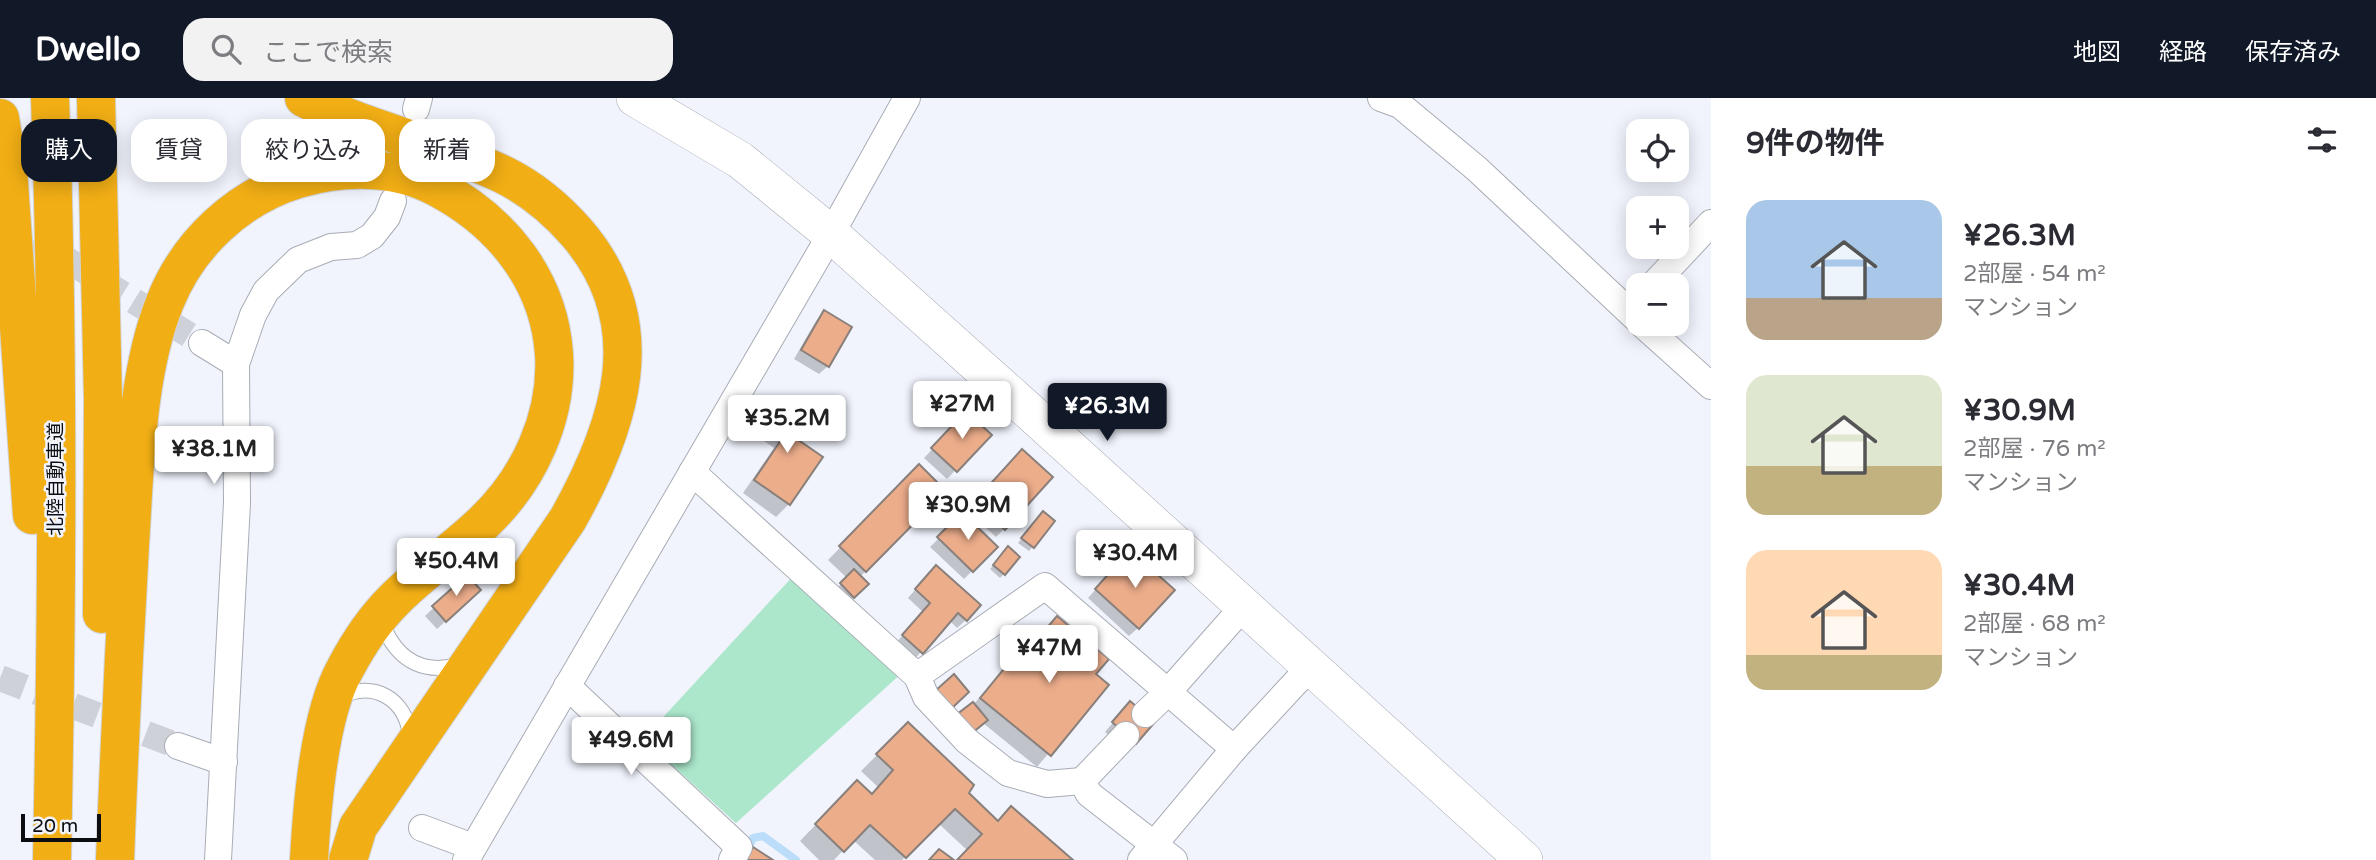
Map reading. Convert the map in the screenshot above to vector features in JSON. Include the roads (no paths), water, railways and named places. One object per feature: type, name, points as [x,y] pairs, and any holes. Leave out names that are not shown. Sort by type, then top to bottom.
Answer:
[{"type":"highway","name":"北陸自動車道","points":[[50,98],[56,419],[56,639],[51,860]]},
{"type":"highway","points":[[96,98],[103,399],[99,860]]},
{"type":"highway","points":[[303,98],[344,117],[503,175],[536,193],[566,220],[589,248],[605,275],[623,335],[623,377],[618,405],[588,483],[568,519],[358,827],[348,860]]},
{"type":"highway","points":[[0,118],[8,168],[31,491],[51,860]]},
{"type":"highway","points":[[115,860],[133,496],[151,345],[166,300],[186,263],[206,237],[231,213],[259,194],[320,172],[356,169],[387,171],[430,183],[466,202],[496,228],[517,252],[534,281],[548,319],[554,354],[553,388],[546,424],[532,459],[512,491],[486,520],[394,600],[369,631],[343,672],[328,714],[322,747],[309,860]]},
{"type":"street","points":[[635,98],[740,160],[831,234],[1524,860]]},
{"type":"street","points":[[422,828],[469,853],[831,234],[907,98]]},
{"type":"street","points":[[1381,98],[1400,105],[1477,169],[1626,304]]},
{"type":"street","points":[[218,860],[237,503],[236,365],[253,315],[266,290],[298,260],[331,247],[356,245],[372,236],[387,217],[393,201]]},
{"type":"street","points":[[1664,273],[1711,223]]},
{"type":"street","points":[[1660,336],[1711,386]]},
{"type":"street","points":[[202,343],[236,365]]},
{"type":"street","points":[[692,472],[917,676],[926,697],[959,733],[1008,773],[1047,784],[1082,781],[1126,735]]},
{"type":"street","points":[[917,676],[1045,586],[1234,749]]},
{"type":"street","points":[[1145,714],[1244,606]]},
{"type":"street","points":[[1082,781],[1089,793],[1156,855],[1234,749],[1310,667]]},
{"type":"street","points":[[567,686],[739,846],[732,860]]},
{"type":"street","points":[[178,746],[224,762]]},
{"type":"lane","points":[[394,600],[385,630],[393,647],[407,659],[430,668],[459,665],[478,650]]},
{"type":"lane","points":[[328,714],[341,697],[363,690],[384,695],[401,707],[408,722],[411,749]]},
{"type":"waterway","points":[[747,851],[753,838],[763,836],[796,860]]},
{"type":"tunnel","points":[[1,219],[202,343]]},
{"type":"tunnel","points":[[0,678],[178,746]]}]
